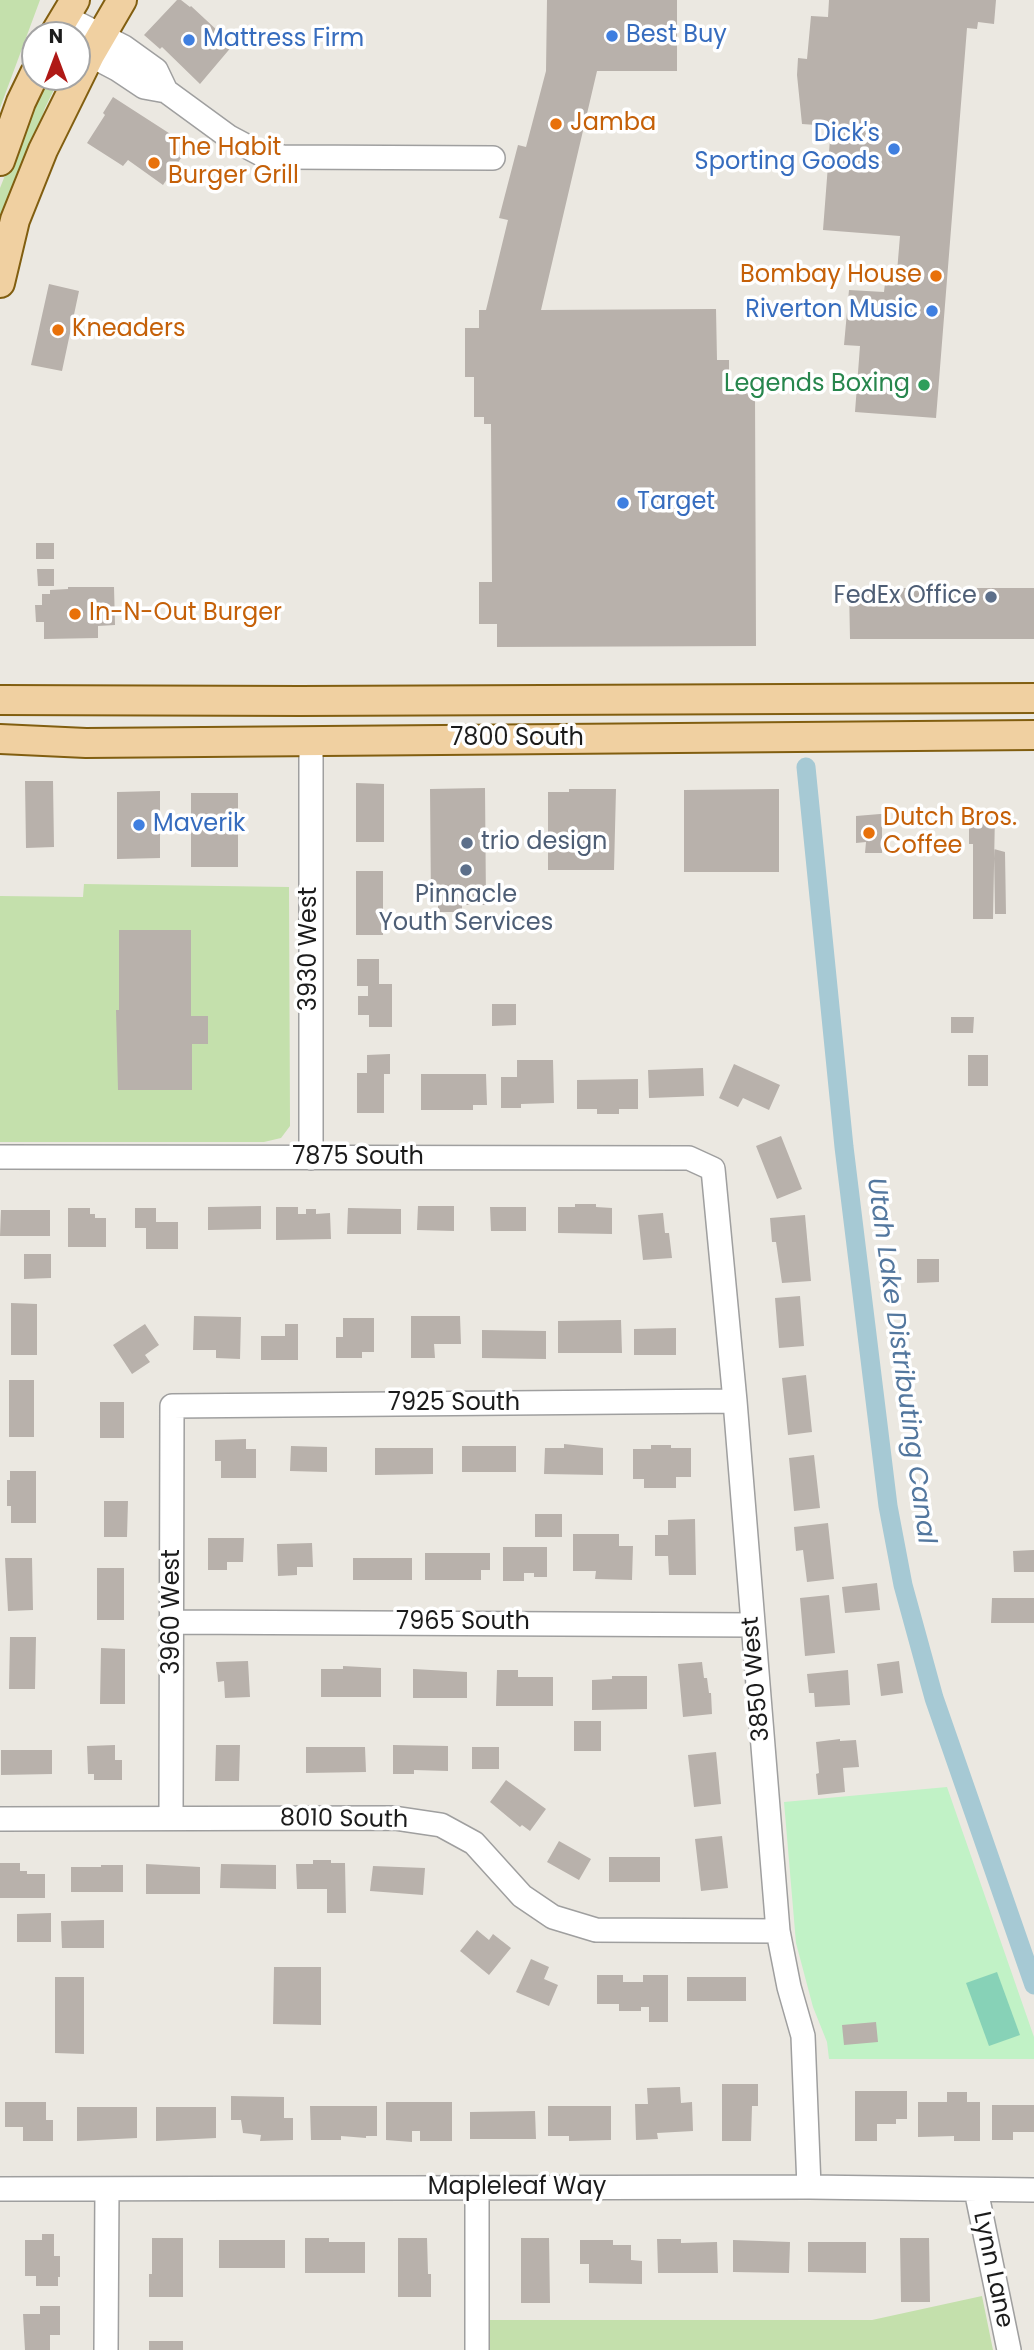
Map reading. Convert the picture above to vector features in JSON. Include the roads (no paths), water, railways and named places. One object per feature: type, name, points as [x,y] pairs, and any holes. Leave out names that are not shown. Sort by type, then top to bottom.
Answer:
[{"type":"main road","points":[[91,43],[122,0]]},
{"type":"main road","points":[[0,161],[26,91]]},
{"type":"main road","points":[[0,283],[15,220],[69,91]]},
{"type":"main road","name":"7800 South","points":[[0,700],[1034,698]]},
{"type":"main road","points":[[655,737],[658,726],[674,722],[757,722],[786,713],[797,700]]},
{"type":"main road","name":"7800 South","points":[[0,739],[86,743],[1034,735]]},
{"type":"street","points":[[91,47],[144,87],[166,90],[229,137],[261,154],[493,158]]},
{"type":"street","name":"3930 West","points":[[311,740],[311,1158]]},
{"type":"street","name":"7875 South","points":[[0,1157],[690,1158],[713,1169]]},
{"type":"street","name":"3850 West","points":[[713,1169],[735,1401],[778,1931],[789,1987],[803,2036],[809,2186]]},
{"type":"street","name":"7925 South","points":[[172,1406],[735,1401]]},
{"type":"street","name":"3960 West","points":[[171,1818],[172,1406]]},
{"type":"street","name":"7965 South","points":[[173,1622],[752,1625]]},
{"type":"street","name":"8010 South","points":[[0,1819],[394,1818],[441,1825],[474,1843],[522,1896],[552,1917],[596,1930],[778,1931]]},
{"type":"street","name":"Mapleleaf Way","points":[[0,2189],[809,2186],[1034,2190]]},
{"type":"street","points":[[477,2188],[477,2350]]},
{"type":"street","points":[[106,2350],[107,2189]]},
{"type":"street","name":"Lynn Lane","points":[[975,2190],[1009,2350]]},
{"type":"waterway","name":"Utah Lake Distributing Canal","points":[[806,767],[844,1147],[888,1506],[903,1585],[934,1698],[1034,1985]]},
{"type":"place","name":"Best Buy","points":[[612,36]]},
{"type":"place","name":"Mattress Firm","points":[[189,40]]},
{"type":"place","name":"Jamba","points":[[556,124]]},
{"type":"place","name":"Dick's Sporting Goods","points":[[894,149]]},
{"type":"place","name":"The Habit Burger Grill","points":[[154,163]]},
{"type":"place","name":"Bombay House","points":[[936,276]]},
{"type":"place","name":"Riverton Music","points":[[932,311]]},
{"type":"place","name":"Kneaders","points":[[58,330]]},
{"type":"place","name":"Legends Boxing","points":[[924,385]]},
{"type":"place","name":"Target","points":[[623,503]]},
{"type":"place","name":"FedEx Office","points":[[991,597]]},
{"type":"place","name":"In-N-Out Burger","points":[[75,614]]},
{"type":"place","name":"Maverik","points":[[139,825]]},
{"type":"place","name":"Dutch Bros. Coffee","points":[[869,833]]},
{"type":"place","name":"trio design","points":[[467,843]]},
{"type":"place","name":"Pinnacle Youth Services","points":[[466,870]]}]
